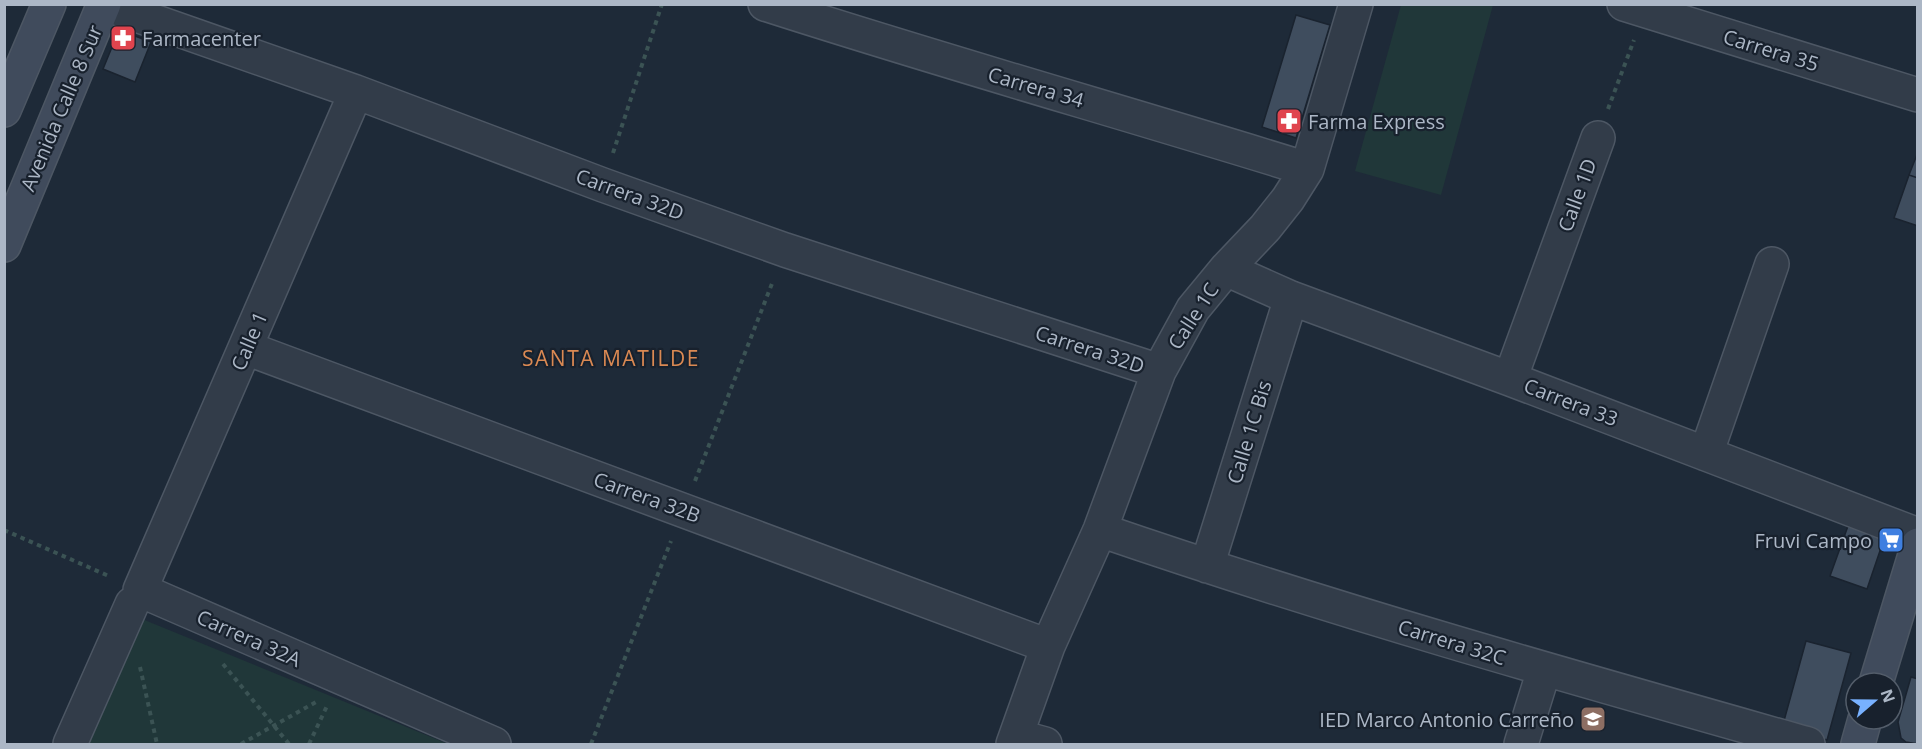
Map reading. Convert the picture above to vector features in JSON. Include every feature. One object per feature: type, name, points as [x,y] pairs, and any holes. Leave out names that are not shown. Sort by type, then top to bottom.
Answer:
[{"type":"main road","points":[[4,110],[49,4]]},
{"type":"main road","name":"Avenida Calle 8 Sur","points":[[4,245],[105,4]]},
{"type":"main road","points":[[1880,671],[1917,545]]},
{"type":"street","name":"Carrera 32D","points":[[105,4],[356,92],[603,185],[785,250],[1159,371]]},
{"type":"street","name":"Carrera 34","points":[[765,4],[876,40],[1307,169]]},
{"type":"street","name":"Calle 1C","points":[[1025,742],[1048,646],[1100,530],[1159,371],[1193,309],[1288,199],[1307,169],[1356,4]]},
{"type":"street","name":"Carrera 35","points":[[1634,8],[1917,95]]},
{"type":"street","name":"Calle 1","points":[[70,744],[246,348],[356,92]]},
{"type":"street","name":"Calle 1D","points":[[1510,379],[1598,138]]},
{"type":"street","points":[[1706,454],[1772,264]]},
{"type":"street","name":"Carrera 33","points":[[1226,269],[1291,298],[1917,535]]},
{"type":"street","name":"Calle 1C Bis","points":[[1207,566],[1291,298]]},
{"type":"street","name":"Carrera 32B","points":[[246,348],[1048,646]]},
{"type":"street","name":"Carrera 32C","points":[[1100,530],[1207,566],[1544,669],[1808,744]]},
{"type":"street","name":"Carrera 32A","points":[[136,597],[494,744]]},
{"type":"street","points":[[1521,744],[1544,669]]},
{"type":"path","points":[[603,185],[662,4]]},
{"type":"path","name":"Calle 1D","points":[[1598,138],[1634,8]]},
{"type":"path","points":[[4,530],[136,597]]},
{"type":"path","points":[[216,656],[289,744]]},
{"type":"path","points":[[140,666],[157,744]]},
{"type":"path","points":[[241,744],[324,698]]},
{"type":"path","points":[[309,744],[329,703]]},
{"type":"green space","points":[[1401,5],[1493,5],[1441,195],[1355,171]]},
{"type":"green space","points":[[142,619],[448,744],[77,744]]},
{"type":"building","points":[[1296,15],[1330,25],[1296,138],[1262,127]]},
{"type":"building","points":[[119,30],[151,42],[135,82],[103,69]]},
{"type":"building","points":[[1918,152],[1918,178],[1909,175]]},
{"type":"building","points":[[1909,175],[1918,178],[1918,226],[1894,218]]},
{"type":"building","points":[[1848,526],[1884,539],[1867,589],[1830,576]]},
{"type":"building","points":[[1806,641],[1851,653],[1846,671],[1844,671],[1827,740],[1782,728]]},
{"type":"building","points":[[1911,677],[1918,679],[1918,744],[1906,742],[1901,738],[1900,731],[1904,731],[1904,701]]},
{"type":"place","name":"Farmacenter","points":[[123,38]]},
{"type":"place","name":"Farma Express","points":[[1289,121]]},
{"type":"place","name":"Fruvi Campo","points":[[1891,540]]},
{"type":"place","name":"IED Marco Antonio Carreño","points":[[1593,719]]},
{"type":"district","name":"SANTA MATILDE","points":[[611,358]]}]
